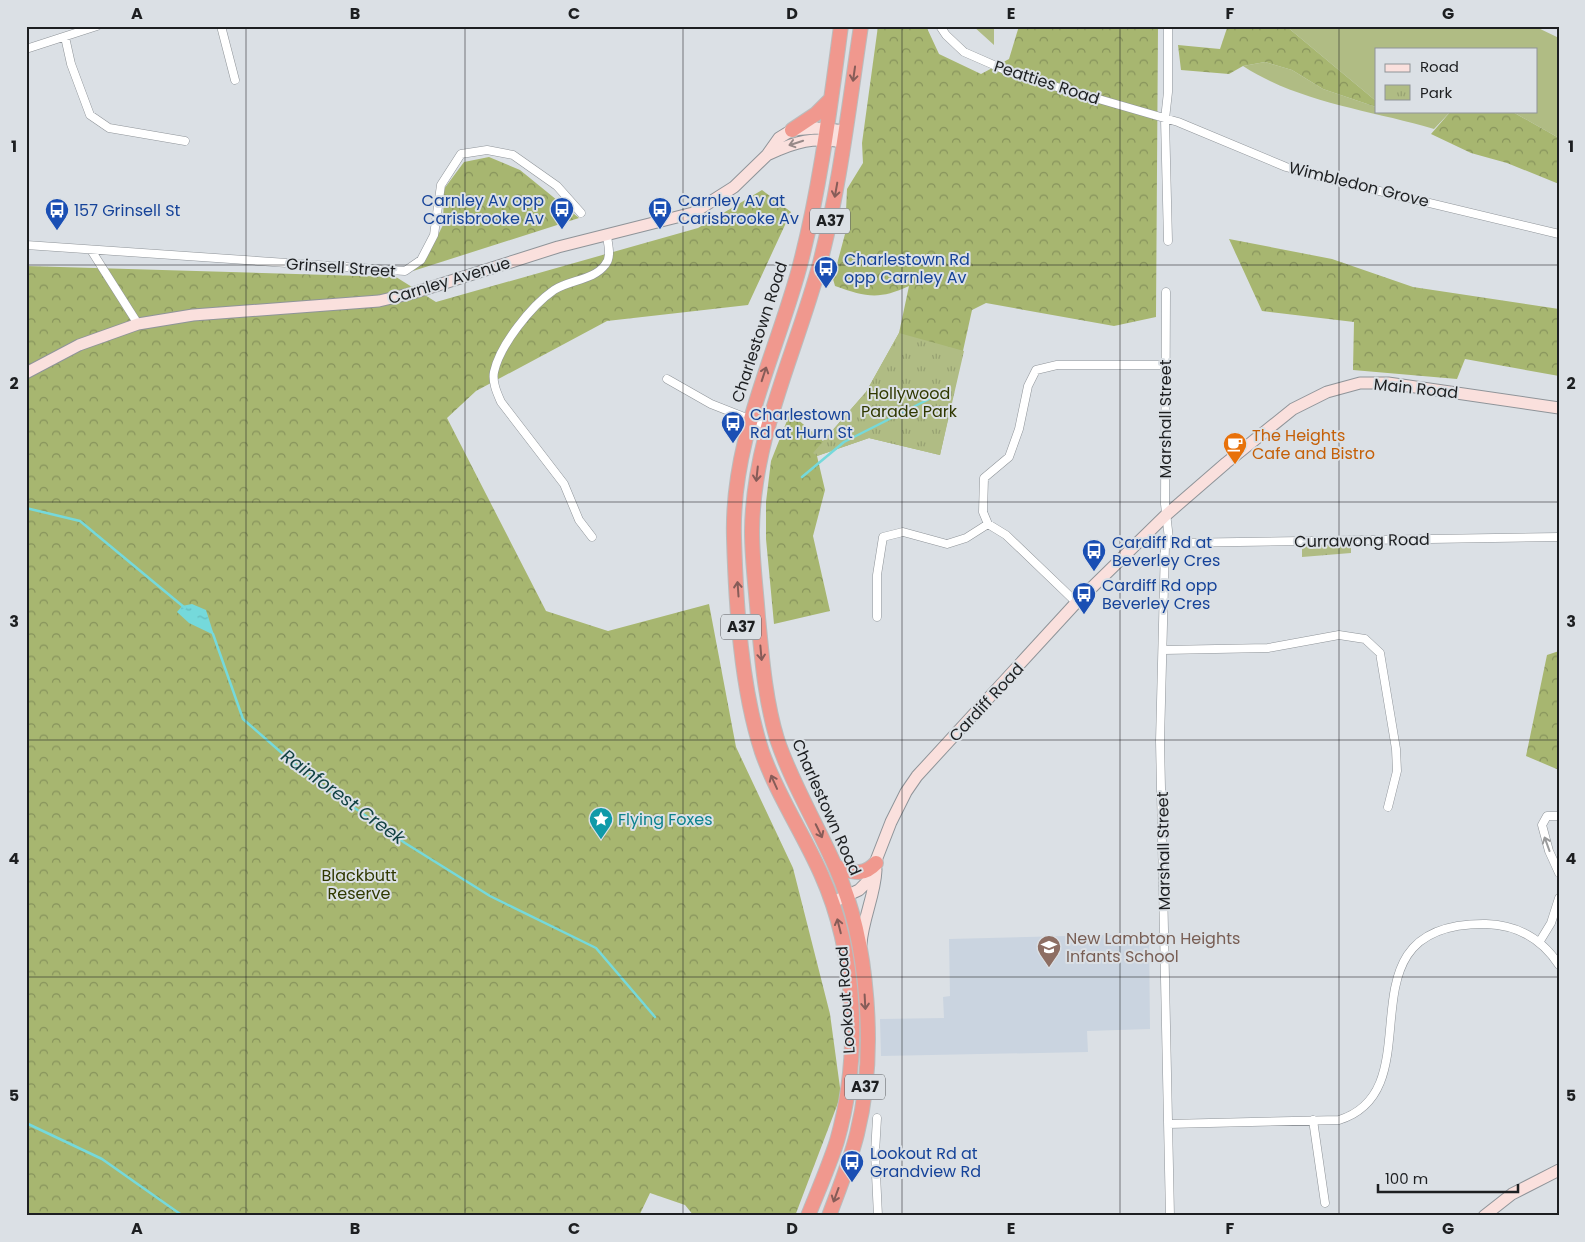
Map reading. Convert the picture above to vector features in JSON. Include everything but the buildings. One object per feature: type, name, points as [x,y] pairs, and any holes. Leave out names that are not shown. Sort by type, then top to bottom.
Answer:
[{"type":"highway","name":"Charlestown Road","points":[[833,902],[821,874],[774,784],[752,716],[742,638],[734,537],[739,463],[749,421],[793,291],[805,248],[826,134],[841,26]]},
{"type":"highway","name":"Charlestown Road","points":[[848,897],[836,867],[790,772],[777,739],[762,666],[752,532],[758,460],[766,426],[820,261],[832,212],[861,26]]},
{"type":"highway","points":[[792,130],[816,114],[831,99]]},
{"type":"highway","points":[[836,867],[859,873],[867,871],[876,863]]},
{"type":"highway","name":"Lookout Road","points":[[829,1216],[857,1136],[865,1092],[867,1038],[861,954],[848,897]]},
{"type":"highway","name":"Lookout Road","points":[[808,1216],[838,1137],[850,1068],[848,981],[844,947],[833,902]]},
{"type":"main road","name":"Carnley Avenue","points":[[26,373],[79,345],[138,324],[193,316],[379,301],[448,283],[533,254],[693,213],[734,187],[768,155],[779,138],[792,130],[845,136]]},
{"type":"main road","name":"Carnley Avenue","points":[[768,155],[798,142],[826,134]]},
{"type":"main road","name":"Main Road","points":[[1166,515],[1293,409],[1326,392],[1360,383],[1388,383],[1559,408]]},
{"type":"main road","name":"Cardiff Road","points":[[833,902],[848,897],[862,888],[876,863],[895,814],[918,776],[1077,602],[1166,515]]},
{"type":"main road","points":[[861,954],[866,913],[875,886],[876,863]]},
{"type":"main road","points":[[1484,1216],[1512,1194],[1559,1170]]},
{"type":"street","points":[[26,49],[97,26]]},
{"type":"street","points":[[220,26],[235,80]]},
{"type":"street","name":"Peatties Road","points":[[940,26],[946,35],[964,52],[1019,76],[1164,119]]},
{"type":"street","points":[[1168,26],[1168,92],[1164,119],[1168,241]]},
{"type":"street","points":[[65,37],[71,64],[90,115],[109,128],[185,141]]},
{"type":"street","name":"Wimbledon Grove","points":[[1164,119],[1178,122],[1286,167],[1559,234]]},
{"type":"street","name":"Grinsell Street","points":[[26,245],[405,271],[421,260],[434,235],[441,185],[461,154],[487,150],[513,155],[557,186],[581,212]]},
{"type":"street","points":[[592,537],[578,520],[564,484],[501,402],[495,387],[494,374],[499,358],[527,314],[555,290],[594,274],[606,265],[610,256],[607,236]]},
{"type":"street","points":[[90,250],[138,324]]},
{"type":"street","name":"Marshall Street","points":[[1166,292],[1166,515],[1169,539],[1165,546],[1164,650],[1160,741],[1170,1216]]},
{"type":"street","points":[[1077,602],[1006,535],[988,524],[983,512],[984,478],[1009,457],[1019,430],[1028,386],[1036,370],[1057,365],[1165,365]]},
{"type":"street","points":[[667,379],[711,404],[749,421],[766,426]]},
{"type":"street","points":[[876,617],[877,575],[884,537],[902,532],[947,544],[966,538],[988,524]]},
{"type":"street","points":[[1147,534],[1165,546]]},
{"type":"street","name":"Currawong Road","points":[[1165,546],[1182,543],[1559,537]]},
{"type":"street","points":[[1164,650],[1268,648],[1339,635],[1365,639],[1380,653],[1396,749],[1398,771],[1388,807]]},
{"type":"street","points":[[1558,867],[1549,851],[1542,825],[1547,816],[1559,816]]},
{"type":"street","points":[[1540,942],[1551,924],[1559,898]]},
{"type":"street","points":[[1168,1124],[1340,1120],[1362,1110],[1378,1090],[1399,972],[1404,958],[1414,945],[1445,928],[1471,924],[1511,928],[1540,942],[1559,965]]},
{"type":"street","points":[[876,1118],[875,1153],[878,1216]]},
{"type":"street","points":[[1313,1120],[1325,1203]]},
{"type":"shaded area","name":"New Lambton Heights Infants School","points":[[1149,934],[1150,1029],[1087,1031],[1088,1052],[881,1056],[880,1019],[944,1018],[943,997],[950,996],[949,939]]},
{"type":"green space","points":[[878,26],[926,26],[939,54],[981,74],[1009,59],[1019,26],[1158,26],[1156,317],[1114,326],[986,303],[972,310],[940,455],[869,438],[817,456],[825,490],[813,536],[830,611],[774,624],[766,539],[766,502],[771,461],[790,413],[823,441],[866,392],[899,333],[909,286],[881,295],[864,295],[835,286],[833,279],[845,234],[847,189],[863,163],[862,143]]},
{"type":"green space","points":[[973,26],[994,26],[994,45]]},
{"type":"green space","points":[[1221,26],[1286,26],[1375,100],[1375,107],[1323,89],[1292,70],[1265,62],[1243,66],[1229,74],[1181,70],[1178,45],[1220,49],[1227,28]]},
{"type":"green space","points":[[1286,26],[1534,26],[1559,38],[1559,138],[1513,112],[1538,112],[1538,48],[1375,48],[1375,100]]},
{"type":"green space","points":[[1265,62],[1292,70],[1323,89],[1375,107],[1375,112],[1450,112],[1434,129],[1312,97],[1265,79],[1243,66]]},
{"type":"green space","points":[[1450,112],[1513,112],[1559,138],[1559,184],[1507,163],[1471,153],[1431,134]]},
{"type":"green space","points":[[489,157],[520,170],[579,218],[413,271],[427,257],[443,225],[444,189],[464,162]]},
{"type":"green space","name":"Blackbutt Reserve","points":[[762,190],[791,212],[748,305],[607,321],[476,391],[447,418],[546,611],[608,631],[709,604],[736,747],[793,868],[830,1014],[841,1095],[795,1216],[694,1216],[685,1205],[650,1193],[639,1216],[26,1216],[26,266],[396,277],[436,302],[698,228]]},
{"type":"green space","points":[[1229,239],[1332,259],[1413,287],[1559,309],[1559,376],[1465,359],[1457,379],[1353,370],[1354,322],[1262,311]]},
{"type":"green space","name":"Hollywood Parade Park","points":[[899,333],[964,351],[940,455],[869,438],[817,456],[813,453],[866,392]]},
{"type":"green space","points":[[1351,543],[1351,553],[1302,557],[1302,544]]},
{"type":"green space","points":[[1559,651],[1559,770],[1526,756],[1547,655]]},
{"type":"water","points":[[192,604],[206,610],[214,635],[189,623],[177,612],[182,606]]},
{"type":"waterway","points":[[802,477],[844,442],[933,397]]},
{"type":"waterway","name":"Rainforest Creek","points":[[26,508],[80,521],[185,608]]},
{"type":"waterway","name":"Rainforest Creek","points":[[213,634],[243,719],[307,775],[405,843],[490,896],[596,948],[655,1017]]},
{"type":"waterway","points":[[26,1123],[102,1159],[183,1216]]},
{"type":"place","name":"Carnley Av opp Carisbrooke Av","points":[[562,230]]},
{"type":"place","name":"Carnley Av at Carisbrooke Av","points":[[660,230]]},
{"type":"place","name":"157 Grinsell St","points":[[57,231]]},
{"type":"place","name":"Charlestown Rd opp Carnley Av","points":[[826,289]]},
{"type":"place","name":"Charlestown Rd at Hurn St","points":[[733,444]]},
{"type":"place","name":"The Heights Cafe and Bistro","points":[[1235,465]]},
{"type":"place","name":"Cardiff Rd at Beverley Cres","points":[[1094,572]]},
{"type":"place","name":"Cardiff Rd opp Beverley Cres","points":[[1084,615]]},
{"type":"place","name":"Flying Foxes","points":[[601,840]]},
{"type":"place","name":"New Lambton Heights Infants School","points":[[1049,968]]},
{"type":"place","name":"Lookout Rd at Grandview Rd","points":[[852,1183]]}]
